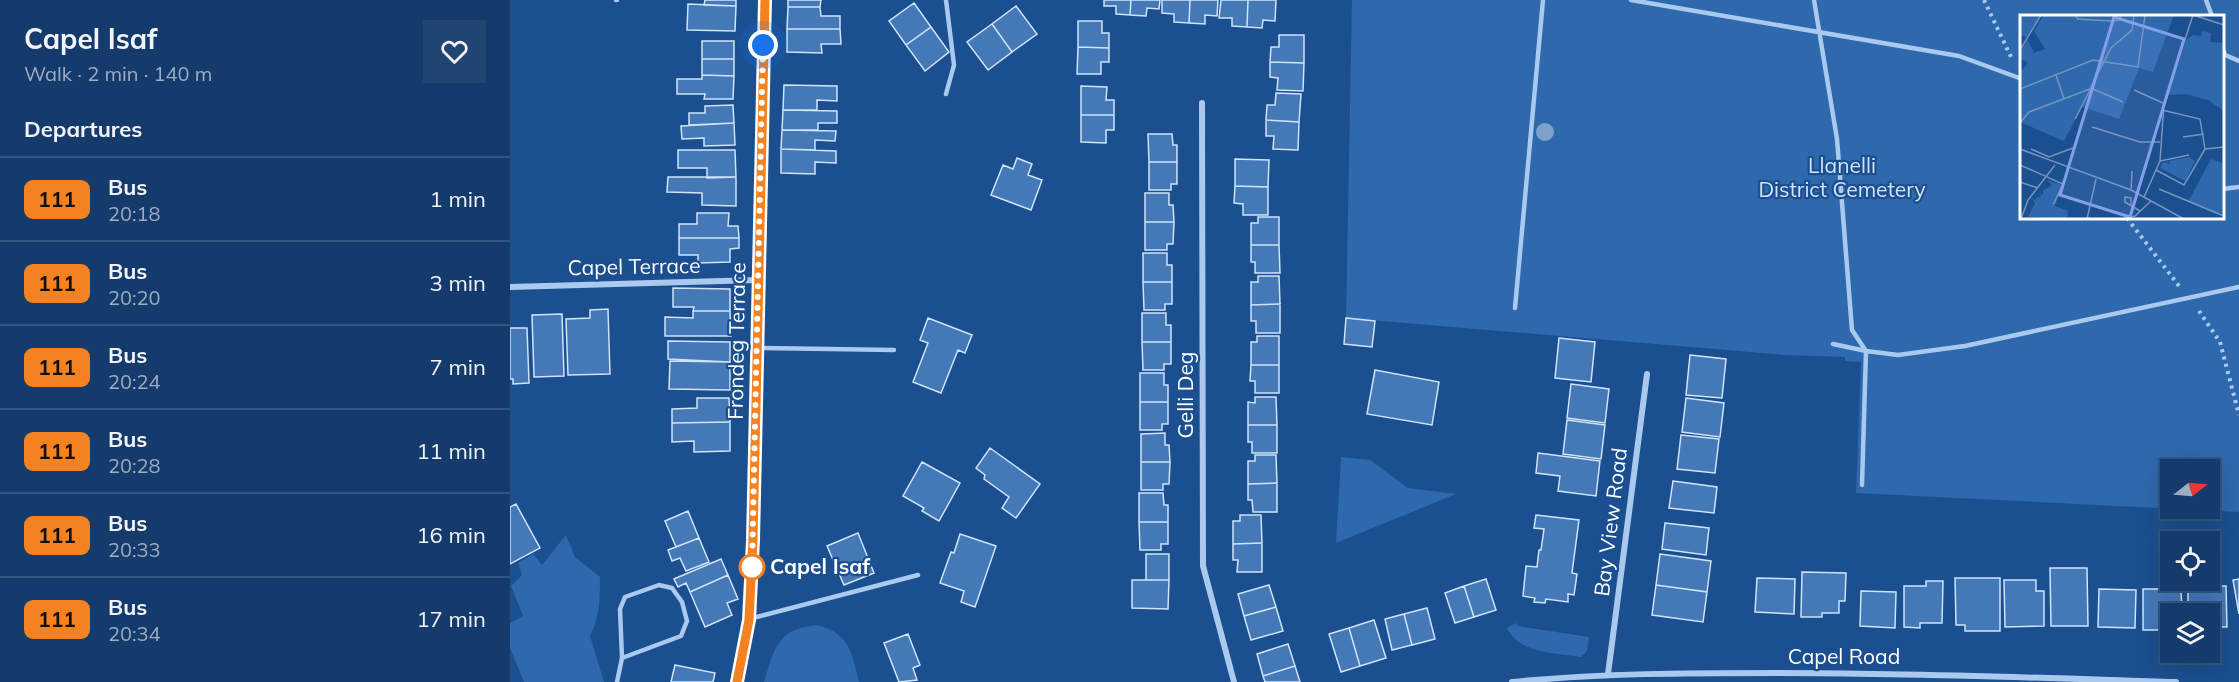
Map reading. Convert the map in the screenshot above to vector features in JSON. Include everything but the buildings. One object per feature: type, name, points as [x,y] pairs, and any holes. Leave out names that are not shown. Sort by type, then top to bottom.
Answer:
[{"type":"street","name":"Frondeg Terrace","points":[[737,682],[749,620],[765,0]]},
{"type":"street","name":"Gelli Deg","points":[[1202,103],[1203,566],[1234,682]]},
{"type":"street","name":"Capel Terrace","points":[[510,287],[758,280]]},
{"type":"street","name":"Bay View Road","points":[[1608,674],[1647,374]]},
{"type":"street","name":"Capel Road","points":[[1512,682],[1608,674],[1922,674],[2176,682]]},
{"type":"lane","points":[[946,0],[954,64],[946,94]]},
{"type":"lane","points":[[1515,308],[1543,0]]},
{"type":"lane","points":[[1631,0],[1959,56],[2020,79]]},
{"type":"lane","points":[[1814,0],[1837,139],[1852,330],[1866,351],[1862,485]]},
{"type":"lane","points":[[2206,0],[2212,15]]},
{"type":"lane","points":[[2224,49],[2226,54],[2239,61]]},
{"type":"lane","points":[[2224,189],[2239,187]]},
{"type":"lane","points":[[1833,344],[1898,355],[1965,346],[2239,287]]},
{"type":"lane","points":[[757,348],[894,350]]},
{"type":"lane","points":[[749,620],[918,575]]},
{"type":"lane","points":[[617,682],[622,658],[620,609],[625,597],[659,585],[672,588],[682,602],[687,621],[681,636],[622,658]]},
{"type":"path","points":[[1984,0],[2020,77]]},
{"type":"green space","name":"Llanelli District Cemetery","points":[[1352,0],[2239,0],[2239,512],[2220,511],[2220,459],[2160,459],[2160,508],[1856,493],[1861,362],[1845,361],[1845,357],[1785,355],[1346,318]]},
{"type":"green space","points":[[1341,457],[1370,460],[1408,488],[1456,494],[1336,543]]},
{"type":"green space","points":[[566,535],[575,557],[600,577],[598,614],[590,636],[604,682],[524,682],[510,648],[510,623],[523,616],[511,586],[522,575],[518,563],[533,554],[542,565]]},
{"type":"green space","points":[[1516,623],[1518,626],[1589,637],[1587,651],[1581,657],[1529,648],[1513,637],[1507,628]]},
{"type":"green space","points":[[817,625],[836,633],[843,639],[851,653],[859,682],[764,682],[771,659],[780,642],[793,631]]},
{"type":"bus line","name":"111","points":[[737,682],[749,620],[753,540],[758,225],[765,0]]},
{"type":"place","name":"Capel Isaf","points":[[752,567]]},
{"type":"route","points":[[752,567],[763,45]]}]
